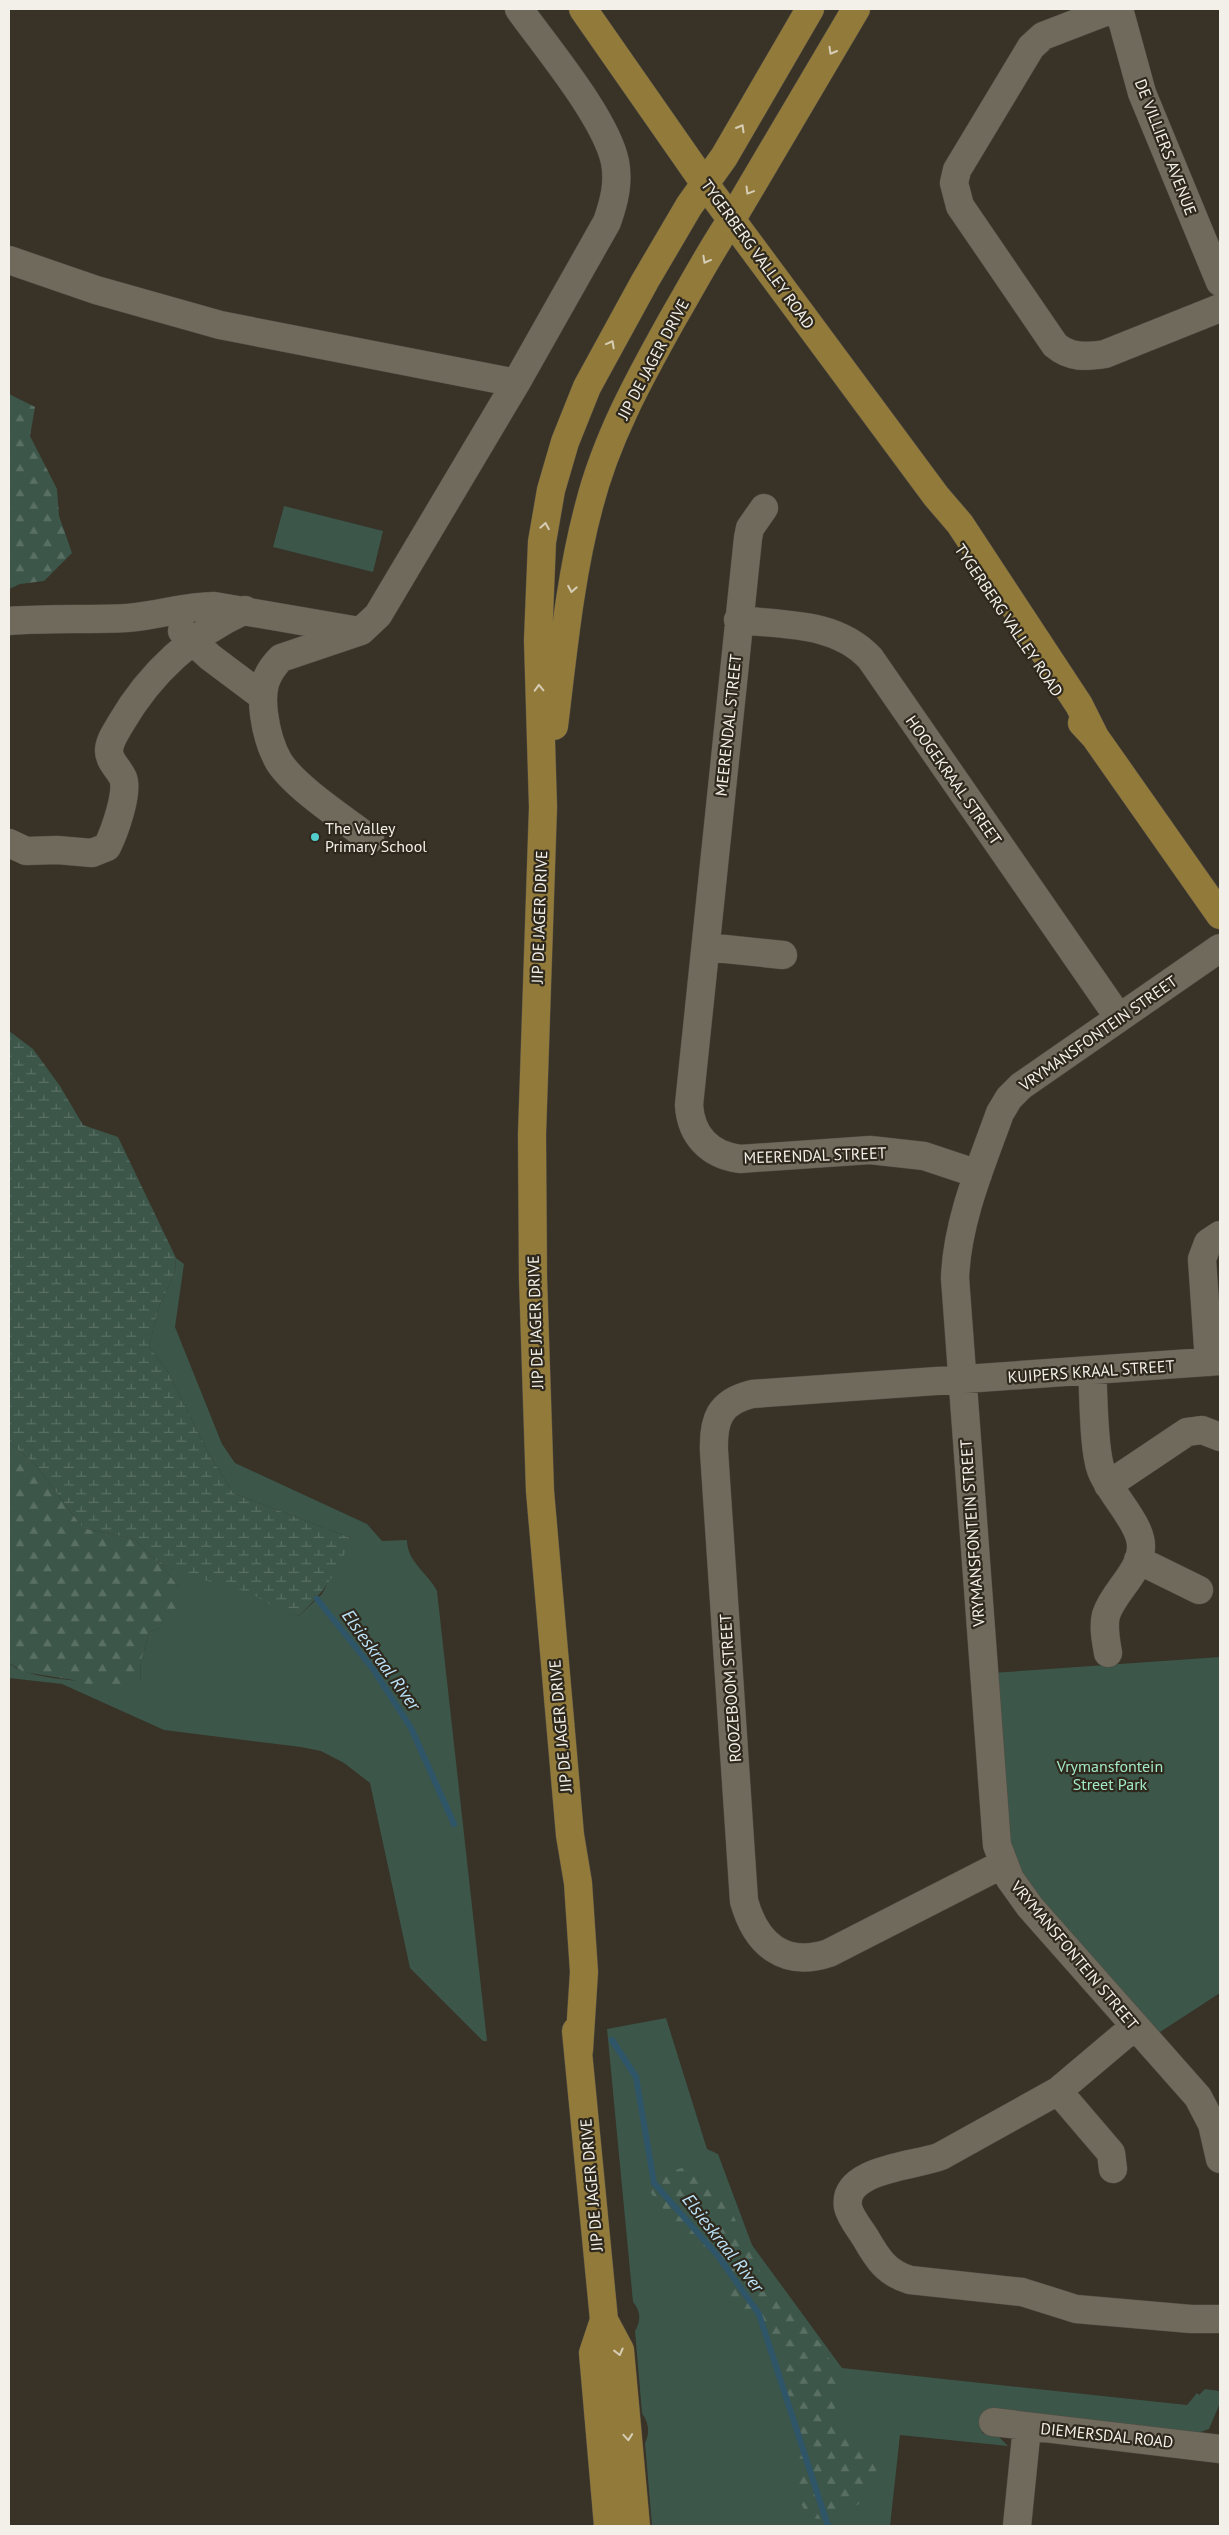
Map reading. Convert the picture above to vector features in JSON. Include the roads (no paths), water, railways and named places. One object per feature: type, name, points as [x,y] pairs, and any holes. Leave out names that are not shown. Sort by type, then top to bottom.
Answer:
[{"type":"main road","name":"TYGERBERG VALLEY ROAD","points":[[583,9],[705,184],[936,496],[948,529],[1028,654],[1068,708],[1095,737],[1220,915]]},
{"type":"main road","name":"JIP DE JAGER DRIVE","points":[[636,2526],[620,2350],[604,2320],[578,2050],[584,1972],[578,1883],[570,1835],[540,1491],[533,1278],[532,1136],[544,807],[538,640],[542,542],[551,490],[565,442],[588,387],[645,281],[689,206],[724,157],[810,9]]},
{"type":"main road","name":"JIP DE JAGER DRIVE","points":[[544,807],[569,606],[589,505],[605,457],[633,390],[715,244],[732,219],[856,9]]},
{"type":"main road","name":"JIP DE JAGER DRIVE","points":[[604,2320],[592,2352],[608,2526]]},
{"type":"street","points":[[370,839],[292,778],[279,761],[266,727],[262,696],[264,681],[272,667],[281,658],[361,631],[378,615],[516,383],[607,222],[616,199],[615,162],[596,120],[519,9]]},
{"type":"street","points":[[1113,9],[1043,36],[1031,47],[956,170],[954,184],[960,206],[1055,345],[1062,351],[1088,357],[1105,354],[1220,308]]},
{"type":"street","name":"DE VILLIERS AVENUE","points":[[1119,9],[1142,93],[1220,282]]},
{"type":"street","points":[[9,260],[96,290],[220,325],[516,383]]},
{"type":"street","name":"MEERENDAL STREET","points":[[764,508],[750,528],[738,620],[689,1105],[696,1133],[710,1149],[730,1158],[740,1159],[870,1150],[891,1151],[924,1156],[978,1174]]},
{"type":"street","points":[[9,621],[126,618],[164,613],[192,606],[245,610],[361,631]]},
{"type":"street","points":[[9,843],[26,851],[64,850],[92,854],[107,846],[114,830],[125,786],[123,778],[111,758],[110,742],[141,691],[166,664],[217,624],[245,610]]},
{"type":"street","points":[[164,613],[194,643],[262,696]]},
{"type":"street","name":"HOOGEKRAAL STREET","points":[[738,620],[823,630],[844,637],[862,649],[1119,1018]]},
{"type":"street","points":[[706,947],[782,955]]},
{"type":"street","name":"VRYMANSFONTEIN STREET","points":[[1220,948],[1015,1091],[1000,1113],[978,1174],[961,1229],[956,1264],[961,1380],[994,1826],[1003,1864],[1010,1880],[1030,1907],[1189,2085],[1216,2122],[1220,2159]]},
{"type":"street","points":[[1215,1362],[1202,1259],[1208,1243],[1220,1235]]},
{"type":"street","name":"KUIPERS KRAAL STREET","points":[[961,1380],[1215,1362]]},
{"type":"street","points":[[1092,1370],[1098,1458],[1108,1485],[1140,1536],[1142,1547],[1138,1560],[1107,1614],[1105,1626],[1108,1653]]},
{"type":"street","name":"ROOZEBOOM STREET","points":[[961,1380],[752,1394],[738,1397],[727,1404],[715,1423],[714,1451],[744,1901],[757,1932],[771,1948],[796,1958],[816,1958],[829,1954],[1003,1864]]},
{"type":"street","points":[[1108,1485],[1187,1432],[1202,1430],[1220,1437]]},
{"type":"street","points":[[1138,1560],[1199,1590]]},
{"type":"street","points":[[1135,2026],[1058,2091],[941,2156],[922,2162],[893,2167],[863,2180],[854,2187],[848,2198],[848,2208],[877,2258],[896,2276],[910,2280],[1022,2292],[1076,2309],[1192,2319],[1220,2319]]},
{"type":"street","points":[[1058,2091],[1112,2153],[1114,2169]]},
{"type":"street","name":"DIEMERSDAL ROAD","points":[[993,2422],[1220,2449]]},
{"type":"street","points":[[1017,2526],[1027,2427]]},
{"type":"waterway","name":"Elsieskraal River","points":[[317,1599],[373,1669],[411,1728],[454,1824]]},
{"type":"waterway","name":"Elsieskraal River","points":[[612,2040],[636,2077],[654,2183],[718,2256],[759,2314],[828,2526]]},
{"type":"place","name":"The Valley Primary School","points":[[315,837]]},
{"type":"park label","name":"Vrymansfontein Street Park","points":[[1110,1775]]}]
